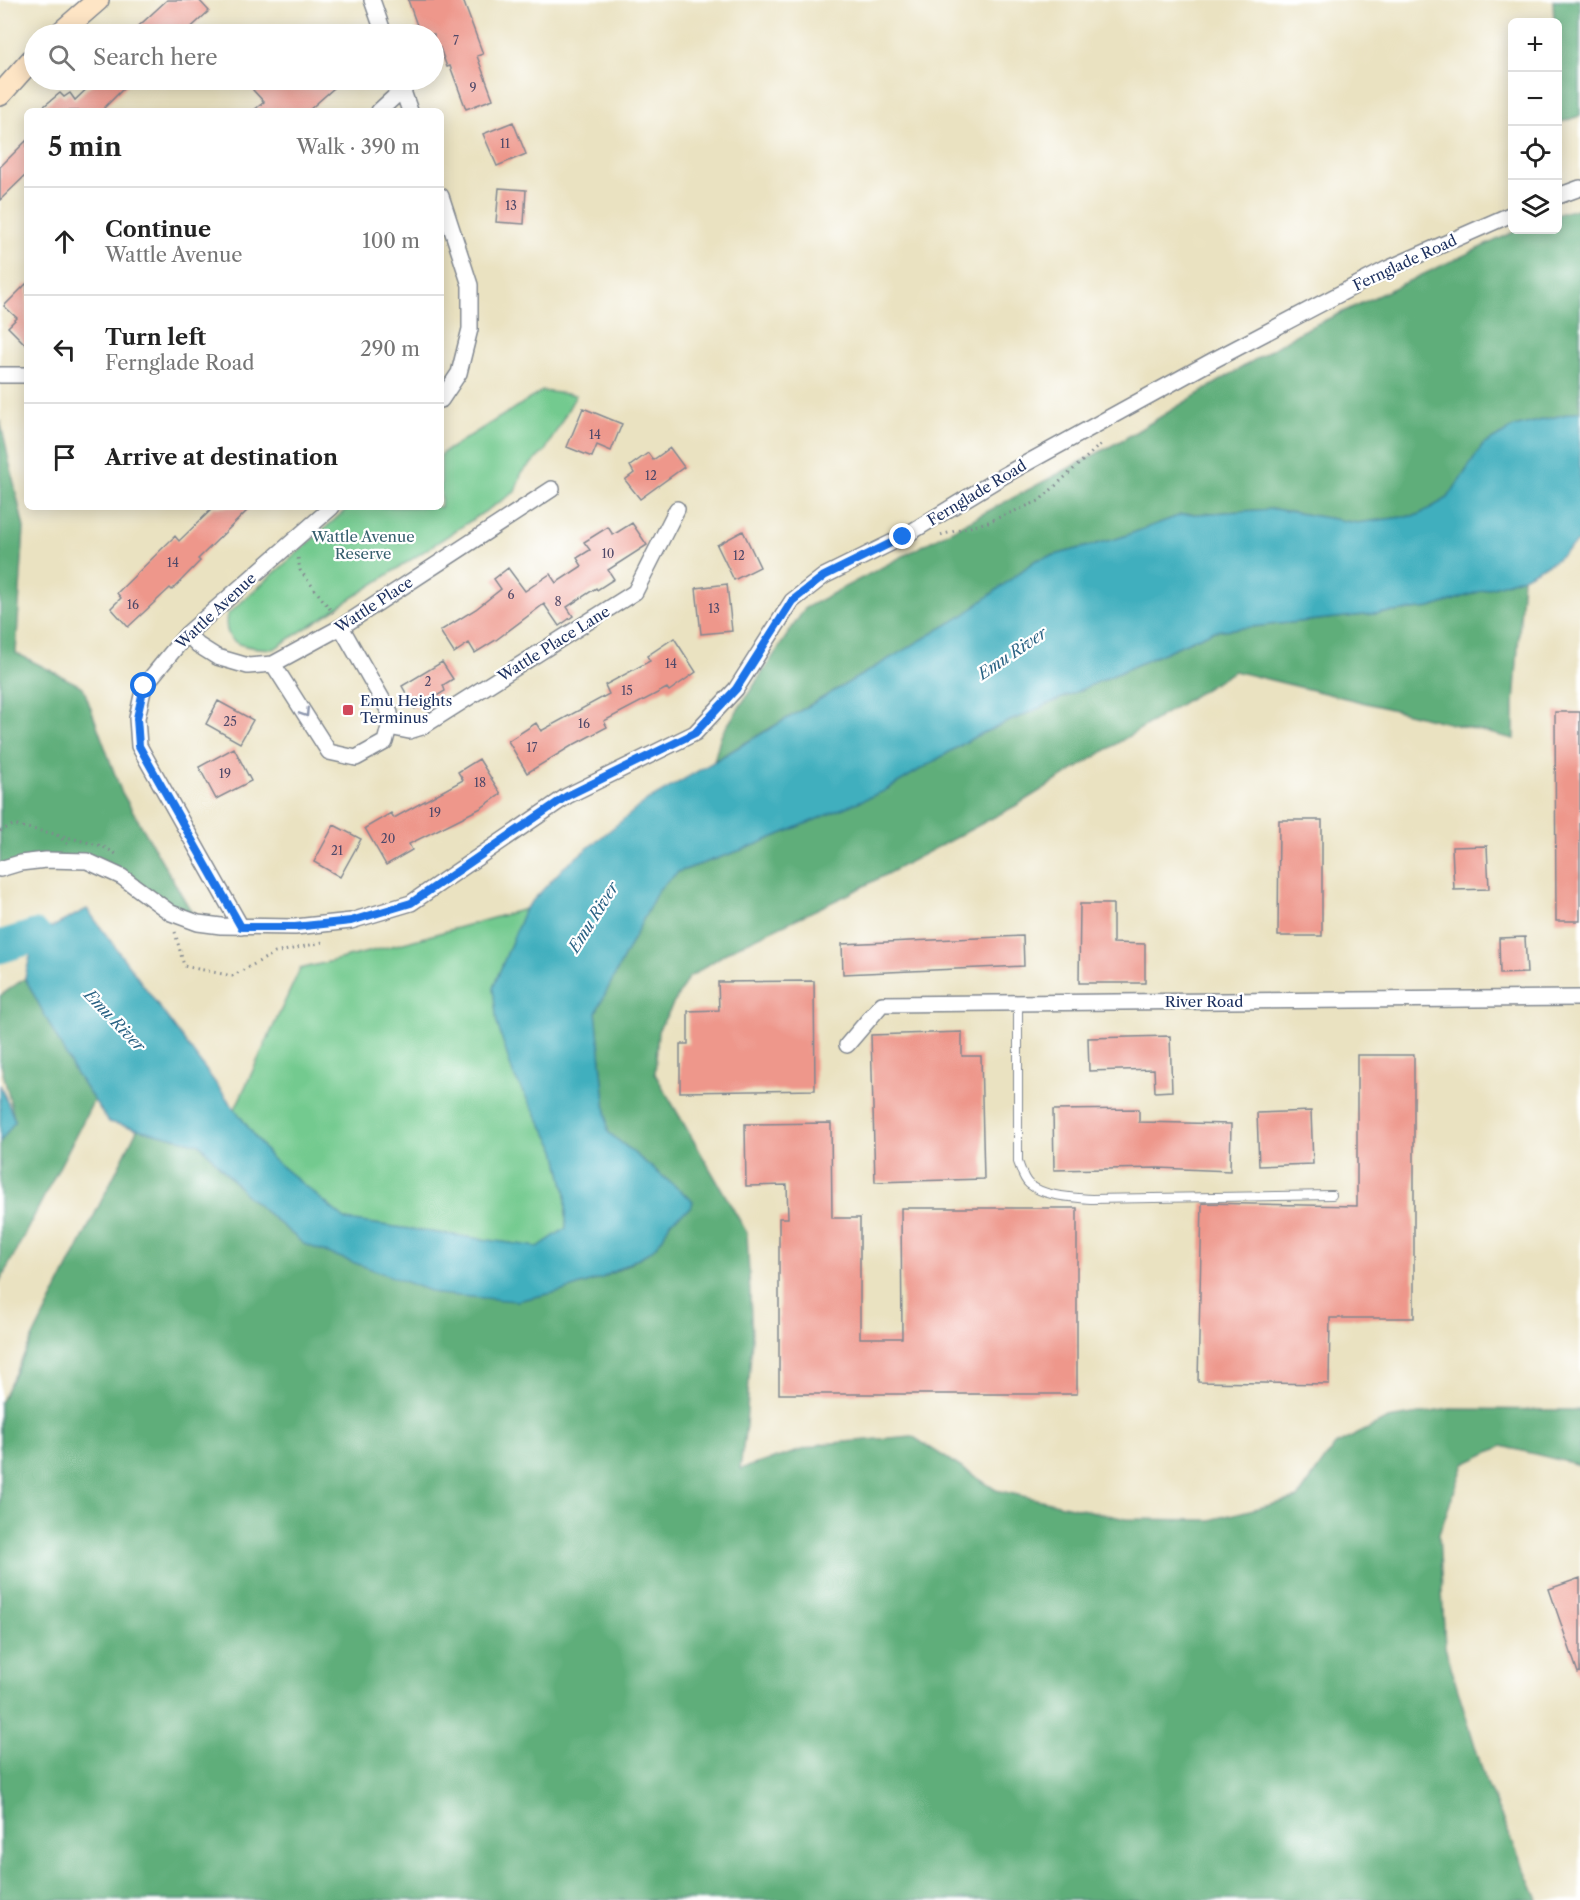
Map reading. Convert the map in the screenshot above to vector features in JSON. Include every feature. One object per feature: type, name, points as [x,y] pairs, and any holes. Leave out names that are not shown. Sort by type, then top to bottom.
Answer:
[{"type":"main road","points":[[70,24],[98,0]]},
{"type":"main road","points":[[0,81],[24,65]]},
{"type":"main road","points":[[0,95],[24,68]]},
{"type":"street","points":[[372,0],[380,24]]},
{"type":"street","points":[[382,108],[397,90]]},
{"type":"street","points":[[403,90],[409,108]]},
{"type":"street","points":[[1562,194],[1580,188]]},
{"type":"street","points":[[444,205],[470,285],[470,329],[459,373],[444,396]]},
{"type":"street","name":"Fernglade Road","points":[[0,869],[20,863],[46,860],[87,861],[122,877],[171,913],[198,923],[241,927],[295,927],[351,921],[411,903],[567,796],[695,733],[736,689],[792,601],[824,576],[903,537],[1003,476],[1212,361],[1387,269],[1508,216]]},
{"type":"street","points":[[0,375],[24,375]]},
{"type":"street","name":"Wattle Place","points":[[187,634],[198,645],[217,657],[248,666],[273,664],[341,627],[552,489]]},
{"type":"street","name":"Wattle Place Lane","points":[[389,727],[409,731],[422,727],[635,592],[677,509]]},
{"type":"street","name":"Wattle Avenue","points":[[241,927],[139,746],[137,718],[144,686],[187,634],[329,510]]},
{"type":"street","points":[[273,664],[329,752],[356,758],[385,741],[390,713],[341,627]]},
{"type":"street","name":"River Road","points":[[847,1045],[882,1004],[1580,998]]},
{"type":"lane","points":[[1018,1004],[1018,1162],[1028,1183],[1041,1191],[1060,1196],[1091,1199],[1332,1195]]},
{"type":"path","points":[[294,540],[300,570],[327,603]]},
{"type":"green space","points":[[1553,0],[1580,0],[1580,116],[1562,122],[1562,18],[1554,18]]},
{"type":"green space","points":[[1580,208],[1580,411],[1514,427],[1483,445],[1448,498],[1418,515],[1357,523],[1274,509],[1181,515],[1119,538],[1036,560],[964,615],[714,761],[721,735],[805,608],[1124,439],[1302,331],[1509,234],[1562,234],[1562,213]]},
{"type":"green space","name":"Wattle Avenue Reserve","points":[[542,391],[576,395],[545,451],[522,472],[515,492],[274,649],[247,646],[233,640],[226,626],[227,615],[346,510],[444,510],[444,452]]},
{"type":"green space","points":[[0,420],[24,528],[16,653],[83,687],[121,791],[198,923],[87,861],[0,869]]},
{"type":"green space","points":[[1523,577],[1514,704],[1514,739],[1234,671],[1017,805],[847,895],[732,949],[688,978],[658,1031],[655,1074],[747,1233],[752,1337],[746,1425],[740,1469],[822,1444],[912,1436],[996,1490],[1126,1519],[1210,1520],[1298,1498],[1335,1445],[1388,1419],[1450,1409],[1580,1410],[1580,1465],[1502,1446],[1464,1464],[1439,1534],[1445,1647],[1486,1782],[1538,1900],[0,1900],[0,1403],[138,1128],[200,1144],[246,1195],[304,1244],[516,1301],[562,1291],[602,1278],[651,1251],[662,1239],[670,1222],[691,1207],[693,1201],[608,1132],[596,1012],[658,890],[678,872],[750,847],[884,791],[976,736],[1213,631],[1430,608]]},
{"type":"green space","points":[[525,909],[493,988],[513,1074],[556,1150],[566,1194],[566,1228],[538,1247],[346,1220],[270,1157],[235,1109],[300,969]]},
{"type":"green space","points":[[25,978],[76,1074],[94,1100],[0,1282],[0,1142],[15,1121],[0,1061],[0,996]]},
{"type":"water","points":[[1580,411],[1580,540],[1554,561],[1523,577],[1430,608],[1213,631],[976,736],[884,791],[750,847],[678,872],[658,890],[596,1012],[608,1132],[693,1201],[691,1207],[670,1222],[662,1239],[651,1251],[602,1278],[562,1291],[516,1301],[438,1294],[304,1244],[246,1195],[200,1144],[109,1122],[76,1074],[25,978],[35,936],[87,909],[270,1157],[346,1220],[538,1247],[566,1228],[566,1194],[556,1150],[513,1074],[497,1023],[493,988],[525,909],[563,868],[645,802],[964,615],[1036,560],[1119,538],[1181,515],[1274,509],[1357,523],[1418,515],[1448,498],[1483,445],[1514,427]]},
{"type":"water","points":[[0,1084],[15,1121],[0,1142]]},
{"type":"building","points":[[167,0],[199,0],[209,11],[195,24],[141,24]]},
{"type":"building","points":[[408,0],[463,0],[483,54],[477,56],[493,99],[466,109],[450,66],[447,67],[444,59],[444,24],[416,24]]},
{"type":"building","points":[[86,90],[122,90],[104,108],[42,108],[60,93],[64,97],[70,93],[75,100]]},
{"type":"building","points":[[253,90],[332,90],[311,108],[257,108],[264,102]]},
{"type":"building","points":[[513,122],[526,154],[497,166],[483,134]]},
{"type":"building","points":[[24,143],[24,177],[0,200],[0,167]]},
{"type":"building","points":[[499,188],[526,190],[524,224],[496,222]]},
{"type":"building","points":[[24,286],[24,343],[8,327],[17,318],[4,306]]},
{"type":"building","points":[[583,408],[622,424],[611,451],[597,445],[592,457],[567,447]]},
{"type":"building","points":[[670,448],[684,467],[640,499],[625,480],[634,473],[630,466],[648,453],[653,460]]},
{"type":"building","points":[[211,510],[248,510],[198,559],[200,561],[172,590],[170,588],[128,627],[111,608],[121,598],[117,593],[175,536],[179,541]]},
{"type":"building","points":[[632,523],[647,545],[608,570],[614,579],[567,607],[573,616],[559,626],[544,604],[475,653],[469,643],[454,653],[440,631],[476,609],[501,589],[494,579],[508,568],[525,591],[550,574],[556,583],[582,566],[577,558],[590,550],[584,542],[608,527],[613,535]]},
{"type":"building","points":[[743,531],[760,567],[734,580],[717,545]]},
{"type":"building","points":[[727,584],[732,631],[701,634],[696,588]]},
{"type":"building","points":[[674,638],[696,672],[669,691],[667,688],[604,721],[607,727],[527,773],[508,741],[536,723],[541,731],[609,694],[605,685],[650,661],[647,656]]},
{"type":"building","points":[[442,662],[453,679],[443,685],[445,691],[415,709],[402,686]]},
{"type":"building","points":[[218,701],[253,720],[240,743],[206,724]]},
{"type":"building","points":[[1555,712],[1580,712],[1580,921],[1556,921]]},
{"type":"building","points":[[234,748],[251,781],[216,799],[199,767]]},
{"type":"building","points":[[479,759],[501,794],[481,808],[409,844],[412,850],[386,865],[365,828],[391,813],[394,818],[463,780],[458,772]]},
{"type":"building","points":[[1279,820],[1322,820],[1322,936],[1278,936]]},
{"type":"building","points":[[334,825],[361,839],[340,877],[314,862]]},
{"type":"building","points":[[1487,846],[1489,889],[1454,890],[1452,847]]},
{"type":"building","points":[[1080,904],[1113,904],[1113,943],[1145,944],[1145,983],[1079,983]]},
{"type":"building","points":[[1023,936],[1024,966],[843,974],[842,944]]},
{"type":"building","points":[[1525,937],[1527,973],[1500,974],[1499,938]]},
{"type":"building","points":[[814,981],[815,1090],[680,1092],[680,1044],[688,1044],[688,1011],[719,1010],[718,982]]},
{"type":"building","points":[[962,1032],[962,1056],[981,1056],[984,1179],[875,1182],[871,1035]]},
{"type":"building","points":[[1170,1036],[1172,1091],[1155,1092],[1154,1069],[1089,1071],[1088,1038]]},
{"type":"building","points":[[1357,1055],[1414,1055],[1414,1318],[1330,1318],[1329,1384],[1198,1382],[1202,1203],[1357,1206]]},
{"type":"building","points":[[1139,1109],[1139,1122],[1231,1124],[1230,1171],[1158,1168],[1054,1170],[1053,1110]]},
{"type":"building","points":[[1311,1111],[1313,1164],[1259,1166],[1257,1113]]},
{"type":"building","points":[[831,1123],[832,1218],[860,1218],[860,1338],[902,1338],[901,1208],[1077,1208],[1077,1394],[779,1394],[779,1218],[788,1218],[787,1185],[746,1186],[745,1124]]},
{"type":"building","points":[[1580,1578],[1580,1672],[1578,1673],[1549,1589]]},
{"type":"waterway","name":"Emu River","points":[[0,947],[35,936],[66,969]]},
{"type":"place","name":"Emu Heights Terminus","points":[[348,710]]},
{"type":"route","points":[[144,686],[137,718],[139,746],[241,927],[295,927],[351,921],[411,903],[567,796],[695,733],[736,689],[792,601],[824,576],[903,537]]}]
